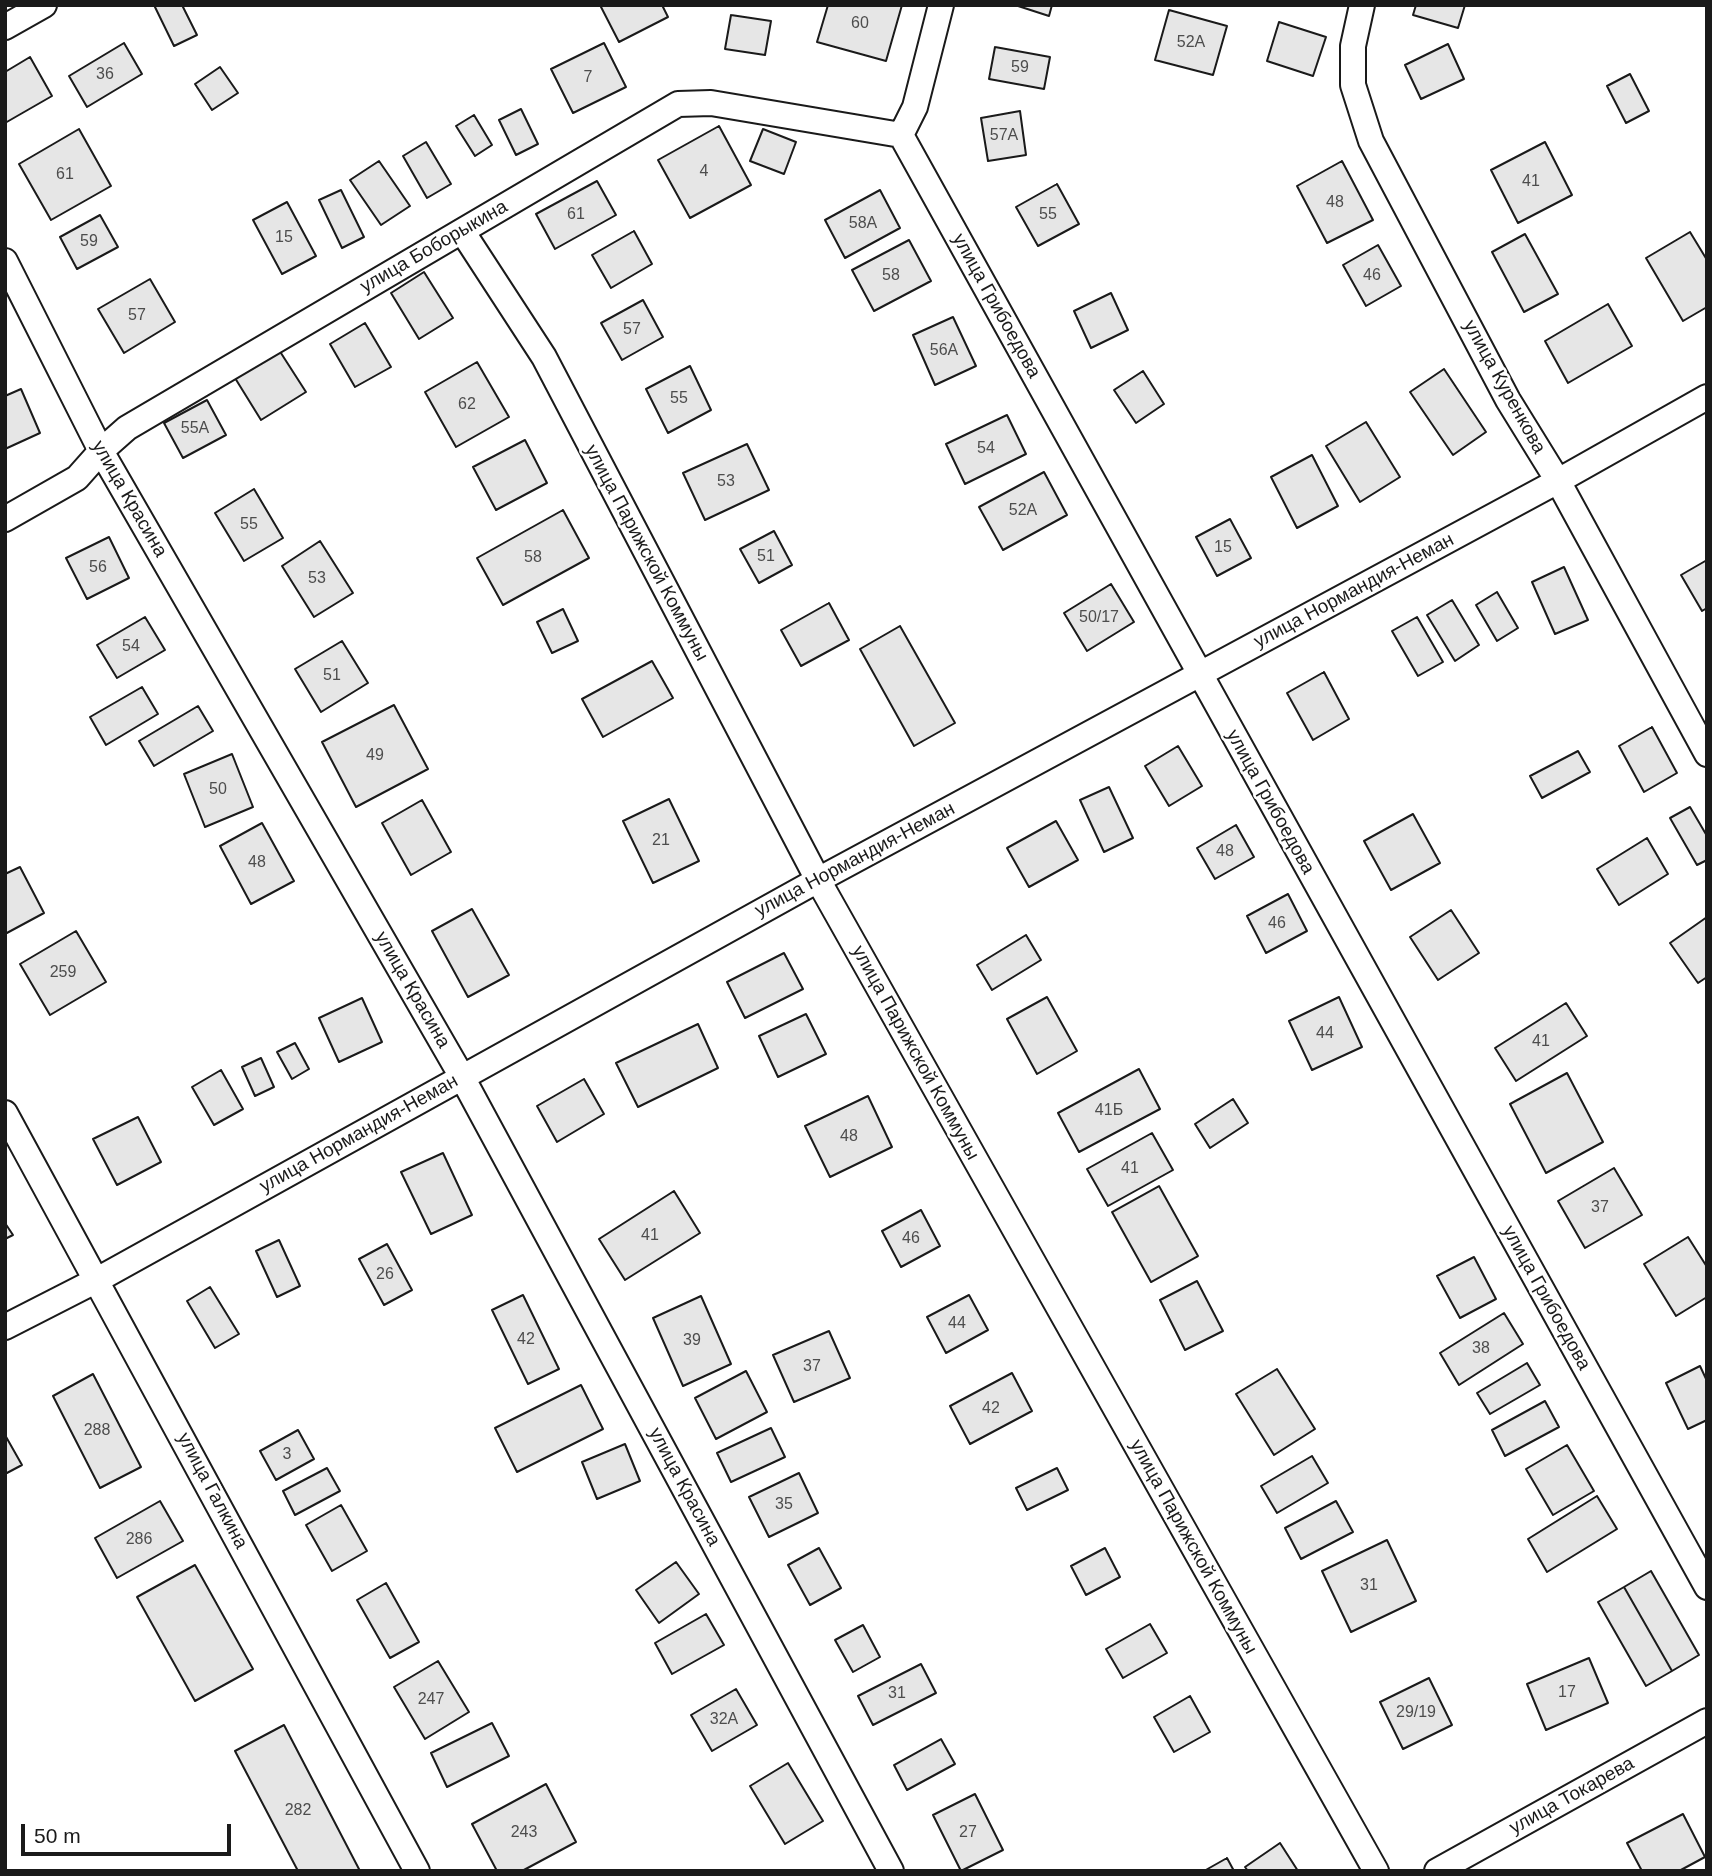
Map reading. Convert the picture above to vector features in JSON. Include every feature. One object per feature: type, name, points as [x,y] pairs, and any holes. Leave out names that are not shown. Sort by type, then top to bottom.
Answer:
[{"type":"street","points":[[5,26],[44,5]]},
{"type":"street","points":[[901,135],[915,107],[941,5]]},
{"type":"street","name":"улица Куренкова","points":[[1362,5],[1353,46],[1353,85],[1371,141],[1508,400],[1558,481],[1707,754]]},
{"type":"street","name":"улица Боборыкина","points":[[5,519],[77,478],[127,428],[678,104],[711,103],[901,135]]},
{"type":"street","name":"улица Грибоедова","points":[[901,135],[1707,1587]]},
{"type":"street","name":"улица Парижской Коммуны","points":[[462,231],[544,357],[818,880],[1376,1871]]},
{"type":"street","name":"улица Красина","points":[[5,261],[101,452],[462,1077],[891,1871]]},
{"type":"street","name":"улица Нормандия-Неман","points":[[5,1327],[97,1280],[818,880],[1558,481],[1707,397]]},
{"type":"street","name":"улица Галкина","points":[[5,1113],[417,1871]]},
{"type":"street","name":"улица Токарева","points":[[1437,1871],[1707,1721]]},
{"type":"building","points":[[154,5],[182,5],[197,35],[174,46]]},
{"type":"building","points":[[600,5],[662,5],[668,17],[619,42]]},
{"type":"building","points":[[828,5],[902,5],[886,61],[817,42]]},
{"type":"building","points":[[1015,5],[1052,5],[1049,16]]},
{"type":"building","points":[[1416,5],[1465,5],[1458,28],[1413,15]]},
{"type":"building","points":[[1169,10],[1227,26],[1213,75],[1155,60]]},
{"type":"building","points":[[731,15],[771,21],[765,55],[725,49]]},
{"type":"building","points":[[1279,22],[1326,37],[1313,76],[1267,61]]},
{"type":"building","points":[[124,43],[142,74],[87,107],[69,76]]},
{"type":"building","points":[[604,43],[626,87],[573,113],[551,69]]},
{"type":"building","points":[[1448,44],[1464,79],[1421,99],[1405,65]]},
{"type":"building","points":[[995,47],[1050,57],[1044,89],[989,79]]},
{"type":"building","points":[[30,57],[52,96],[5,123],[5,72]]},
{"type":"building","points":[[220,67],[238,93],[212,110],[195,84]]},
{"type":"building","points":[[1630,74],[1649,111],[1626,123],[1607,86]]},
{"type":"building","points":[[521,109],[538,144],[516,155],[499,120]]},
{"type":"building","points":[[1020,111],[1026,155],[988,161],[981,118]]},
{"type":"building","points":[[474,115],[492,145],[475,156],[456,126]]},
{"type":"building","points":[[719,126],[751,185],[690,218],[658,160]]},
{"type":"building","points":[[79,129],[111,186],[51,220],[19,164]]},
{"type":"building","points":[[763,129],[796,142],[784,174],[750,161]]},
{"type":"building","points":[[426,142],[451,184],[427,198],[403,156]]},
{"type":"building","points":[[1545,142],[1572,195],[1518,223],[1491,170]]},
{"type":"building","points":[[379,161],[410,206],[381,225],[350,180]]},
{"type":"building","points":[[1342,161],[1373,220],[1327,243],[1297,186]]},
{"type":"building","points":[[597,181],[616,215],[555,249],[536,214]]},
{"type":"building","points":[[1057,184],[1079,224],[1038,246],[1016,207]]},
{"type":"building","points":[[341,190],[364,237],[342,248],[319,200]]},
{"type":"building","points":[[880,190],[900,228],[845,258],[825,220]]},
{"type":"building","points":[[287,202],[316,256],[282,274],[253,220]]},
{"type":"building","points":[[100,215],[118,247],[77,269],[60,237]]},
{"type":"building","points":[[634,231],[652,264],[611,288],[592,255]]},
{"type":"building","points":[[1690,232],[1707,260],[1707,307],[1683,321],[1646,258]]},
{"type":"building","points":[[1525,234],[1558,294],[1524,312],[1492,252]]},
{"type":"building","points":[[909,240],[931,281],[874,311],[852,270]]},
{"type":"building","points":[[1378,245],[1401,286],[1366,306],[1343,265]]},
{"type":"building","points":[[424,272],[453,318],[419,339],[391,293]]},
{"type":"building","points":[[150,279],[175,322],[124,353],[98,309]]},
{"type":"building","points":[[1111,293],[1128,330],[1091,348],[1074,311]]},
{"type":"building","points":[[643,300],[663,337],[622,360],[601,323]]},
{"type":"building","points":[[1608,304],[1632,346],[1568,383],[1545,341]]},
{"type":"building","points":[[953,317],[976,366],[935,385],[913,335]]},
{"type":"building","points":[[365,323],[391,367],[355,387],[330,344]]},
{"type":"building","points":[[279,350],[306,392],[261,420],[235,378]]},
{"type":"building","points":[[477,362],[509,417],[456,447],[425,392]]},
{"type":"building","points":[[690,366],[711,410],[668,433],[646,389]]},
{"type":"building","points":[[1444,369],[1486,432],[1453,455],[1410,392]]},
{"type":"building","points":[[1143,371],[1164,404],[1136,423],[1114,390]]},
{"type":"building","points":[[21,389],[40,433],[5,449],[5,396]]},
{"type":"building","points":[[207,400],[226,435],[183,458],[164,423]]},
{"type":"building","points":[[1007,415],[1026,454],[965,484],[946,444]]},
{"type":"building","points":[[1366,422],[1400,477],[1360,502],[1326,446]]},
{"type":"building","points":[[525,440],[547,483],[496,510],[473,467]]},
{"type":"building","points":[[747,444],[769,490],[705,520],[683,473]]},
{"type":"building","points":[[1312,455],[1338,506],[1297,528],[1271,477]]},
{"type":"building","points":[[1044,472],[1067,515],[1003,550],[979,507]]},
{"type":"building","points":[[254,489],[283,538],[244,561],[215,513]]},
{"type":"building","points":[[563,510],[589,558],[503,605],[477,558]]},
{"type":"building","points":[[1230,519],[1251,558],[1217,576],[1196,537]]},
{"type":"building","points":[[774,531],[792,565],[759,583],[740,549]]},
{"type":"building","points":[[109,537],[129,578],[87,599],[66,558]]},
{"type":"building","points":[[320,541],[353,593],[314,617],[282,566]]},
{"type":"building","points":[[1707,560],[1707,608],[1702,611],[1681,575]]},
{"type":"building","points":[[1564,567],[1588,620],[1555,634],[1532,582]]},
{"type":"building","points":[[1111,584],[1134,622],[1087,651],[1064,613]]},
{"type":"building","points":[[1497,592],[1518,628],[1497,641],[1476,605]]},
{"type":"building","points":[[1452,600],[1479,645],[1455,661],[1427,615]]},
{"type":"building","points":[[829,603],[849,640],[801,666],[781,630]]},
{"type":"building","points":[[563,609],[578,641],[552,653],[537,622]]},
{"type":"building","points":[[145,617],[165,650],[117,678],[97,645]]},
{"type":"building","points":[[1417,617],[1443,662],[1418,676],[1392,631]]},
{"type":"building","points":[[900,626],[955,723],[914,746],[860,649]]},
{"type":"building","points":[[342,641],[368,683],[321,712],[295,669]]},
{"type":"building","points":[[652,661],[673,698],[603,737],[582,699]]},
{"type":"building","points":[[1324,672],[1349,719],[1313,740],[1287,693]]},
{"type":"building","points":[[142,687],[158,714],[106,745],[90,717]]},
{"type":"building","points":[[394,705],[428,769],[356,807],[322,742]]},
{"type":"building","points":[[198,706],[213,731],[154,766],[139,741]]},
{"type":"building","points":[[1652,727],[1677,773],[1644,792],[1619,746]]},
{"type":"building","points":[[1178,746],[1202,786],[1169,806],[1145,766]]},
{"type":"building","points":[[1578,751],[1590,772],[1542,798],[1530,776]]},
{"type":"building","points":[[232,754],[253,807],[205,827],[184,774]]},
{"type":"building","points":[[1109,787],[1133,838],[1104,852],[1080,800]]},
{"type":"building","points":[[669,799],[699,861],[653,883],[623,821]]},
{"type":"building","points":[[422,800],[451,852],[411,875],[382,823]]},
{"type":"building","points":[[1690,807],[1707,836],[1707,860],[1697,865],[1670,818]]},
{"type":"building","points":[[1413,814],[1440,863],[1391,890],[1364,841]]},
{"type":"building","points":[[1056,821],[1078,860],[1029,887],[1007,848]]},
{"type":"building","points":[[262,823],[294,881],[251,904],[220,846]]},
{"type":"building","points":[[1236,825],[1254,857],[1215,879],[1197,848]]},
{"type":"building","points":[[1647,838],[1668,874],[1619,905],[1597,869]]},
{"type":"building","points":[[20,867],[44,913],[5,934],[5,874]]},
{"type":"building","points":[[1288,894],[1307,931],[1266,953],[1247,916]]},
{"type":"building","points":[[472,909],[509,975],[468,997],[432,931]]},
{"type":"building","points":[[1451,910],[1479,953],[1438,980],[1410,937]]},
{"type":"building","points":[[1707,917],[1707,977],[1698,983],[1670,943]]},
{"type":"building","points":[[76,931],[106,982],[50,1015],[20,964]]},
{"type":"building","points":[[1026,935],[1041,960],[992,990],[977,965]]},
{"type":"building","points":[[784,953],[803,989],[745,1018],[727,982]]},
{"type":"building","points":[[1047,997],[1077,1051],[1037,1074],[1007,1019]]},
{"type":"building","points":[[1339,997],[1362,1047],[1312,1070],[1289,1021]]},
{"type":"building","points":[[362,998],[382,1042],[339,1062],[319,1018]]},
{"type":"building","points":[[1566,1003],[1587,1036],[1516,1081],[1495,1048]]},
{"type":"building","points":[[806,1014],[826,1054],[778,1077],[759,1036]]},
{"type":"building","points":[[698,1024],[718,1068],[638,1107],[616,1063]]},
{"type":"building","points":[[295,1043],[309,1069],[292,1079],[277,1052]]},
{"type":"building","points":[[261,1058],[274,1087],[255,1096],[242,1067]]},
{"type":"building","points":[[1139,1069],[1160,1109],[1079,1152],[1058,1113]]},
{"type":"building","points":[[221,1070],[243,1109],[214,1125],[192,1087]]},
{"type":"building","points":[[1567,1073],[1603,1142],[1546,1173],[1510,1104]]},
{"type":"building","points":[[584,1079],[604,1114],[557,1142],[537,1106]]},
{"type":"building","points":[[868,1096],[892,1147],[830,1177],[805,1126]]},
{"type":"building","points":[[1233,1099],[1248,1123],[1210,1148],[1195,1124]]},
{"type":"building","points":[[138,1117],[161,1162],[117,1185],[93,1139]]},
{"type":"building","points":[[1152,1133],[1173,1170],[1108,1206],[1087,1169]]},
{"type":"building","points":[[443,1153],[472,1215],[431,1234],[401,1172]]},
{"type":"building","points":[[1614,1168],[1642,1215],[1585,1248],[1558,1201]]},
{"type":"building","points":[[1159,1186],[1198,1256],[1151,1282],[1112,1212]]},
{"type":"building","points":[[674,1191],[700,1233],[625,1280],[599,1239]]},
{"type":"building","points":[[921,1210],[940,1246],[901,1267],[882,1231]]},
{"type":"building","points":[[5,1223],[13,1235],[5,1239]]},
{"type":"building","points":[[1688,1237],[1707,1267],[1707,1297],[1676,1316],[1644,1264]]},
{"type":"building","points":[[279,1240],[300,1286],[277,1297],[256,1251]]},
{"type":"building","points":[[387,1244],[412,1290],[384,1305],[359,1259]]},
{"type":"building","points":[[1474,1257],[1496,1299],[1460,1318],[1437,1276]]},
{"type":"building","points":[[1197,1281],[1223,1331],[1185,1350],[1160,1300]]},
{"type":"building","points":[[210,1287],[239,1334],[215,1348],[187,1301]]},
{"type":"building","points":[[523,1295],[559,1369],[528,1384],[492,1310]]},
{"type":"building","points":[[969,1295],[988,1330],[946,1353],[927,1317]]},
{"type":"building","points":[[701,1296],[731,1364],[683,1386],[653,1318]]},
{"type":"building","points":[[1504,1313],[1523,1344],[1459,1385],[1440,1353]]},
{"type":"building","points":[[829,1331],[850,1378],[794,1402],[773,1355]]},
{"type":"building","points":[[1527,1363],[1540,1385],[1490,1414],[1477,1393]]},
{"type":"building","points":[[1700,1366],[1707,1381],[1707,1420],[1688,1429],[1666,1383]]},
{"type":"building","points":[[1277,1369],[1315,1429],[1274,1455],[1236,1394]]},
{"type":"building","points":[[746,1371],[767,1412],[716,1439],[695,1398]]},
{"type":"building","points":[[1012,1373],[1032,1411],[970,1444],[950,1406]]},
{"type":"building","points":[[93,1374],[141,1467],[100,1488],[53,1396]]},
{"type":"building","points":[[581,1385],[603,1429],[517,1472],[495,1428]]},
{"type":"building","points":[[1545,1401],[1559,1427],[1505,1456],[1492,1430]]},
{"type":"building","points":[[771,1428],[785,1457],[731,1482],[717,1453]]},
{"type":"building","points":[[298,1430],[314,1459],[276,1480],[260,1451]]},
{"type":"building","points":[[5,1435],[22,1465],[5,1474]]},
{"type":"building","points":[[625,1444],[640,1481],[597,1499],[582,1462]]},
{"type":"building","points":[[1567,1445],[1594,1491],[1553,1515],[1526,1469]]},
{"type":"building","points":[[1312,1456],[1328,1483],[1277,1513],[1261,1486]]},
{"type":"building","points":[[327,1468],[340,1491],[295,1515],[283,1491]]},
{"type":"building","points":[[1057,1468],[1068,1490],[1027,1510],[1016,1488]]},
{"type":"building","points":[[799,1473],[818,1513],[769,1537],[749,1497]]},
{"type":"building","points":[[1597,1496],[1617,1529],[1547,1572],[1528,1539]]},
{"type":"building","points":[[160,1501],[183,1541],[117,1578],[95,1538]]},
{"type":"building","points":[[1336,1501],[1353,1532],[1301,1559],[1285,1528]]},
{"type":"building","points":[[341,1505],[367,1551],[332,1571],[306,1525]]},
{"type":"building","points":[[1387,1540],[1416,1601],[1351,1632],[1322,1571]]},
{"type":"building","points":[[819,1548],[841,1588],[810,1605],[788,1565]]},
{"type":"building","points":[[1105,1548],[1120,1577],[1086,1595],[1071,1566]]},
{"type":"building","points":[[676,1562],[699,1594],[659,1623],[636,1590]]},
{"type":"building","points":[[195,1565],[253,1669],[195,1701],[137,1597]]},
{"type":"building","points":[[1651,1571],[1699,1655],[1672,1671],[1624,1587]]},
{"type":"building","points":[[386,1583],[419,1642],[390,1658],[357,1600]]},
{"type":"building","points":[[1624,1587],[1672,1671],[1646,1686],[1598,1602]]},
{"type":"building","points":[[706,1614],[724,1645],[672,1674],[655,1643]]},
{"type":"building","points":[[1150,1624],[1167,1653],[1123,1678],[1106,1649]]},
{"type":"building","points":[[863,1625],[880,1657],[853,1672],[835,1640]]},
{"type":"building","points":[[1589,1658],[1608,1703],[1546,1730],[1527,1684]]},
{"type":"building","points":[[438,1661],[469,1712],[425,1739],[394,1687]]},
{"type":"building","points":[[921,1664],[936,1693],[873,1725],[858,1696]]},
{"type":"building","points":[[1429,1678],[1452,1725],[1403,1749],[1380,1702]]},
{"type":"building","points":[[736,1689],[757,1725],[712,1751],[691,1715]]},
{"type":"building","points":[[1190,1696],[1210,1732],[1174,1752],[1154,1717]]},
{"type":"building","points":[[492,1723],[509,1756],[447,1787],[431,1753]]},
{"type":"building","points":[[284,1725],[360,1871],[298,1871],[235,1751]]},
{"type":"building","points":[[941,1739],[955,1764],[907,1790],[894,1765]]},
{"type":"building","points":[[788,1763],[823,1821],[785,1844],[750,1786]]},
{"type":"building","points":[[546,1784],[576,1842],[522,1871],[497,1871],[472,1824]]},
{"type":"building","points":[[975,1794],[1003,1850],[961,1871],[933,1815]]},
{"type":"building","points":[[1683,1814],[1705,1857],[1679,1871],[1642,1871],[1627,1843]]},
{"type":"building","points":[[1280,1843],[1298,1871],[1248,1871],[1245,1867]]},
{"type":"building","points":[[1227,1858],[1234,1871],[1204,1871]]}]
